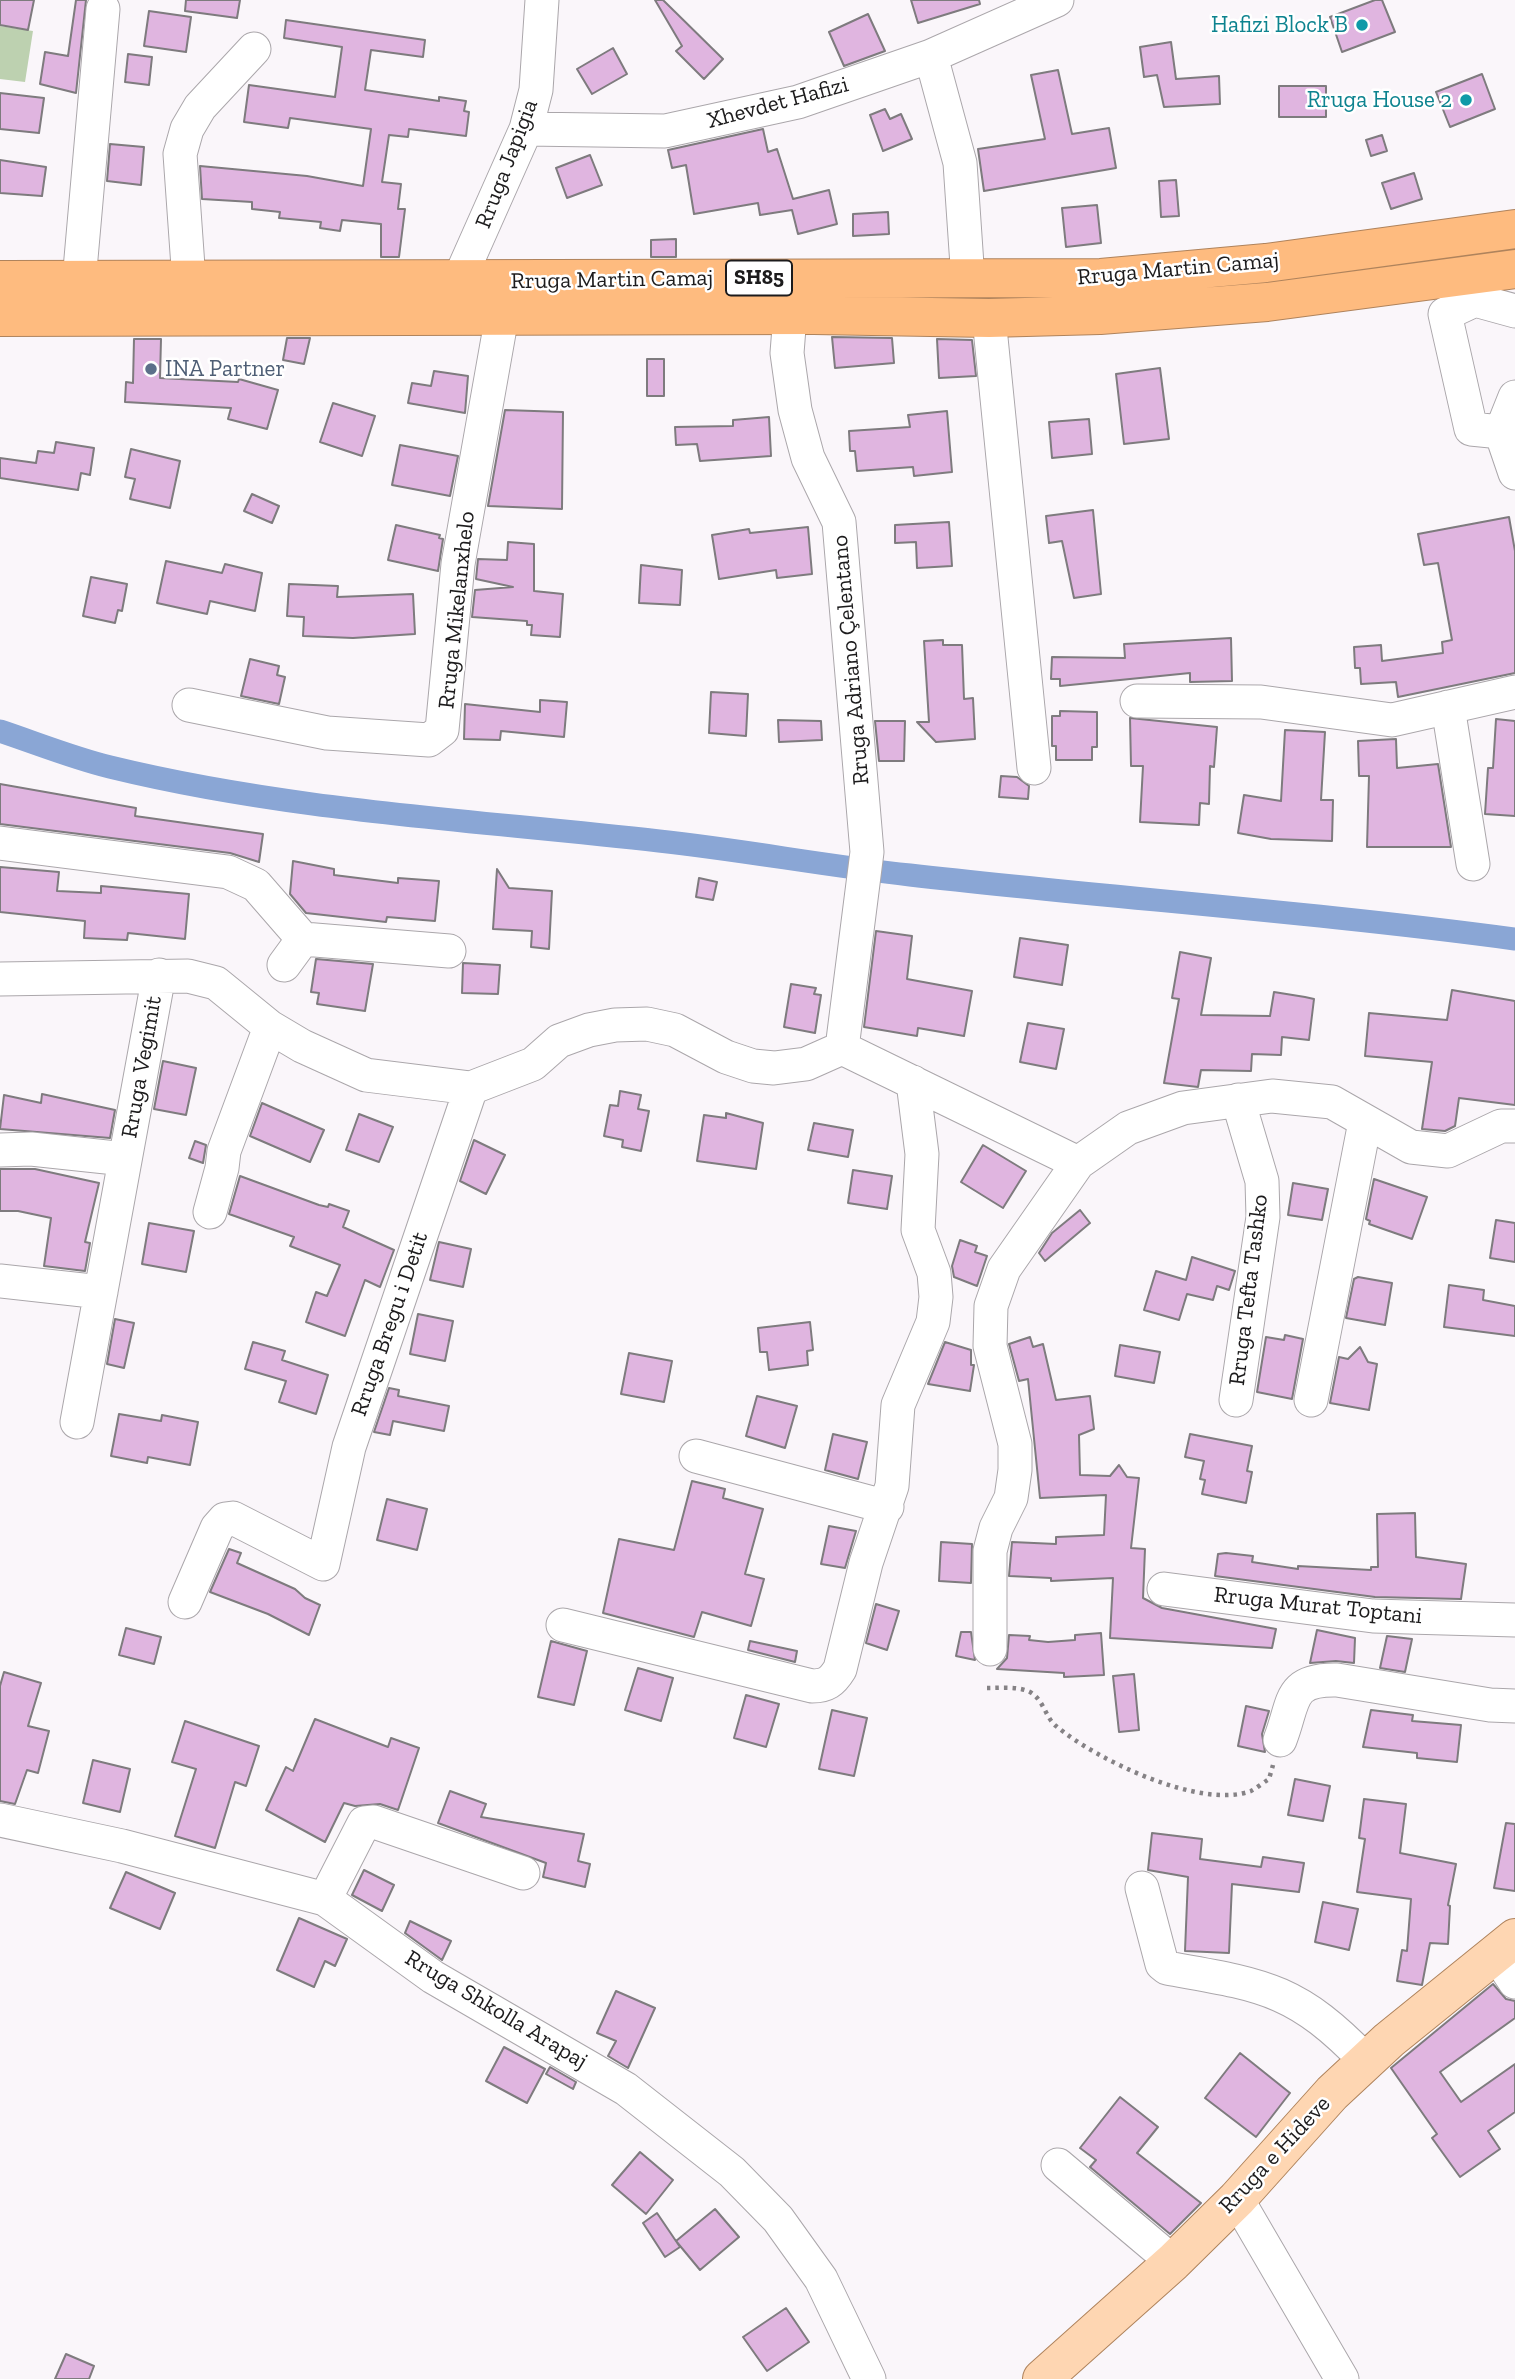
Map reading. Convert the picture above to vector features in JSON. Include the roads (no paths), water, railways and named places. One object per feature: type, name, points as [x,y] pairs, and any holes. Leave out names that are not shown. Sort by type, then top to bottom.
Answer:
[{"type":"highway","name":"Rruga Martin Camaj","points":[[0,280],[458,282],[1101,278],[1179,271],[1515,229]]},
{"type":"highway","name":"Rruga Martin Camaj","points":[[0,317],[790,315],[989,318],[1206,308],[1474,288],[1515,269]]},
{"type":"main road","name":"Rruga e Hideve","points":[[1042,2379],[1173,2262],[1237,2199],[1332,2093],[1366,2061],[1508,1957]]},
{"type":"street","name":"Rruga Japigia","points":[[458,282],[526,128],[536,90],[542,0]]},
{"type":"street","name":"Xhevdet Hafizi","points":[[526,128],[665,131],[797,102],[931,56],[1057,0]]},
{"type":"street","points":[[79,281],[103,9]]},
{"type":"street","points":[[189,281],[180,154],[187,129],[200,107],[254,49]]},
{"type":"street","points":[[931,56],[960,163],[968,280]]},
{"type":"street","points":[[1501,432],[1471,429],[1446,314],[1474,288],[1515,311]]},
{"type":"street","name":"Rruga Adriano Çelentano","points":[[790,315],[787,353],[795,410],[808,458],[839,522],[867,852],[842,1048]]},
{"type":"street","name":"Rruga Mikelanxhelo","points":[[189,705],[327,733],[429,740],[442,730],[458,564],[502,316]]},
{"type":"street","points":[[989,318],[1034,768]]},
{"type":"street","points":[[1515,397],[1501,432],[1515,473]]},
{"type":"street","points":[[1137,701],[1261,702],[1392,720],[1515,692]]},
{"type":"street","points":[[1448,707],[1473,864]]},
{"type":"street","points":[[0,843],[229,872],[256,885],[294,952],[449,951]]},
{"type":"street","name":"Rruga Vegimit","points":[[77,1422],[159,975]]},
{"type":"street","points":[[0,979],[188,976],[216,983],[270,1027],[302,1046],[366,1075],[471,1088],[533,1064],[559,1041],[589,1030],[614,1025],[647,1024],[675,1030],[726,1057],[753,1066],[774,1068],[806,1064],[842,1048],[1079,1163]]},
{"type":"street","points":[[210,1212],[224,1151],[270,1027]]},
{"type":"street","points":[[564,1625],[812,1686],[824,1686],[834,1679],[840,1669],[866,1563],[892,1486],[898,1405],[933,1322],[936,1297],[934,1273],[918,1230],[922,1154],[913,1082]]},
{"type":"street","name":"Rruga Bregu i Detit","points":[[185,1602],[217,1528],[225,1519],[233,1518],[323,1564],[349,1447],[471,1088]]},
{"type":"street","points":[[990,1649],[990,1551],[996,1528],[1010,1498],[1016,1469],[1015,1444],[990,1346],[991,1306],[1004,1269],[1079,1163],[1128,1128],[1183,1108],[1272,1096],[1332,1102],[1410,1147],[1448,1151],[1502,1126],[1515,1126]]},
{"type":"street","name":"Rruga Tefta Tashko","points":[[1236,1400],[1263,1217],[1262,1181],[1238,1100]]},
{"type":"street","points":[[1311,1400],[1364,1122]]},
{"type":"street","name":"Rruga Vegimit","points":[[0,1150],[31,1149],[125,1159]]},
{"type":"street","points":[[0,1281],[101,1292]]},
{"type":"street","points":[[696,1456],[887,1507]]},
{"type":"street","name":"Rruga Murat Toptani","points":[[1164,1589],[1373,1616],[1515,1620]]},
{"type":"street","points":[[1280,1740],[1293,1698],[1302,1685],[1313,1679],[1337,1680],[1515,1706]]},
{"type":"street","name":"Rruga Shkolla Arapaj","points":[[0,1820],[122,1846],[325,1899],[433,1977],[626,2089],[732,2172],[778,2219],[821,2279],[869,2379]]},
{"type":"street","points":[[325,1899],[364,1823],[374,1822],[523,1873]]},
{"type":"street","points":[[1142,1888],[1162,1964],[1167,1968],[1249,1983],[1283,1994],[1313,2011],[1366,2061]]},
{"type":"street","points":[[1058,2165],[1173,2262]]},
{"type":"street","points":[[1237,2199],[1342,2379]]},
{"type":"waterway","points":[[0,731],[110,767],[178,782],[314,804],[690,845],[910,875],[1515,939]]},
{"type":"place","name":"Hafizi Block B","points":[[1362,25]]},
{"type":"place","name":"Rruga House 2","points":[[1466,100]]},
{"type":"place","name":"INA Partner","points":[[151,369]]}]
